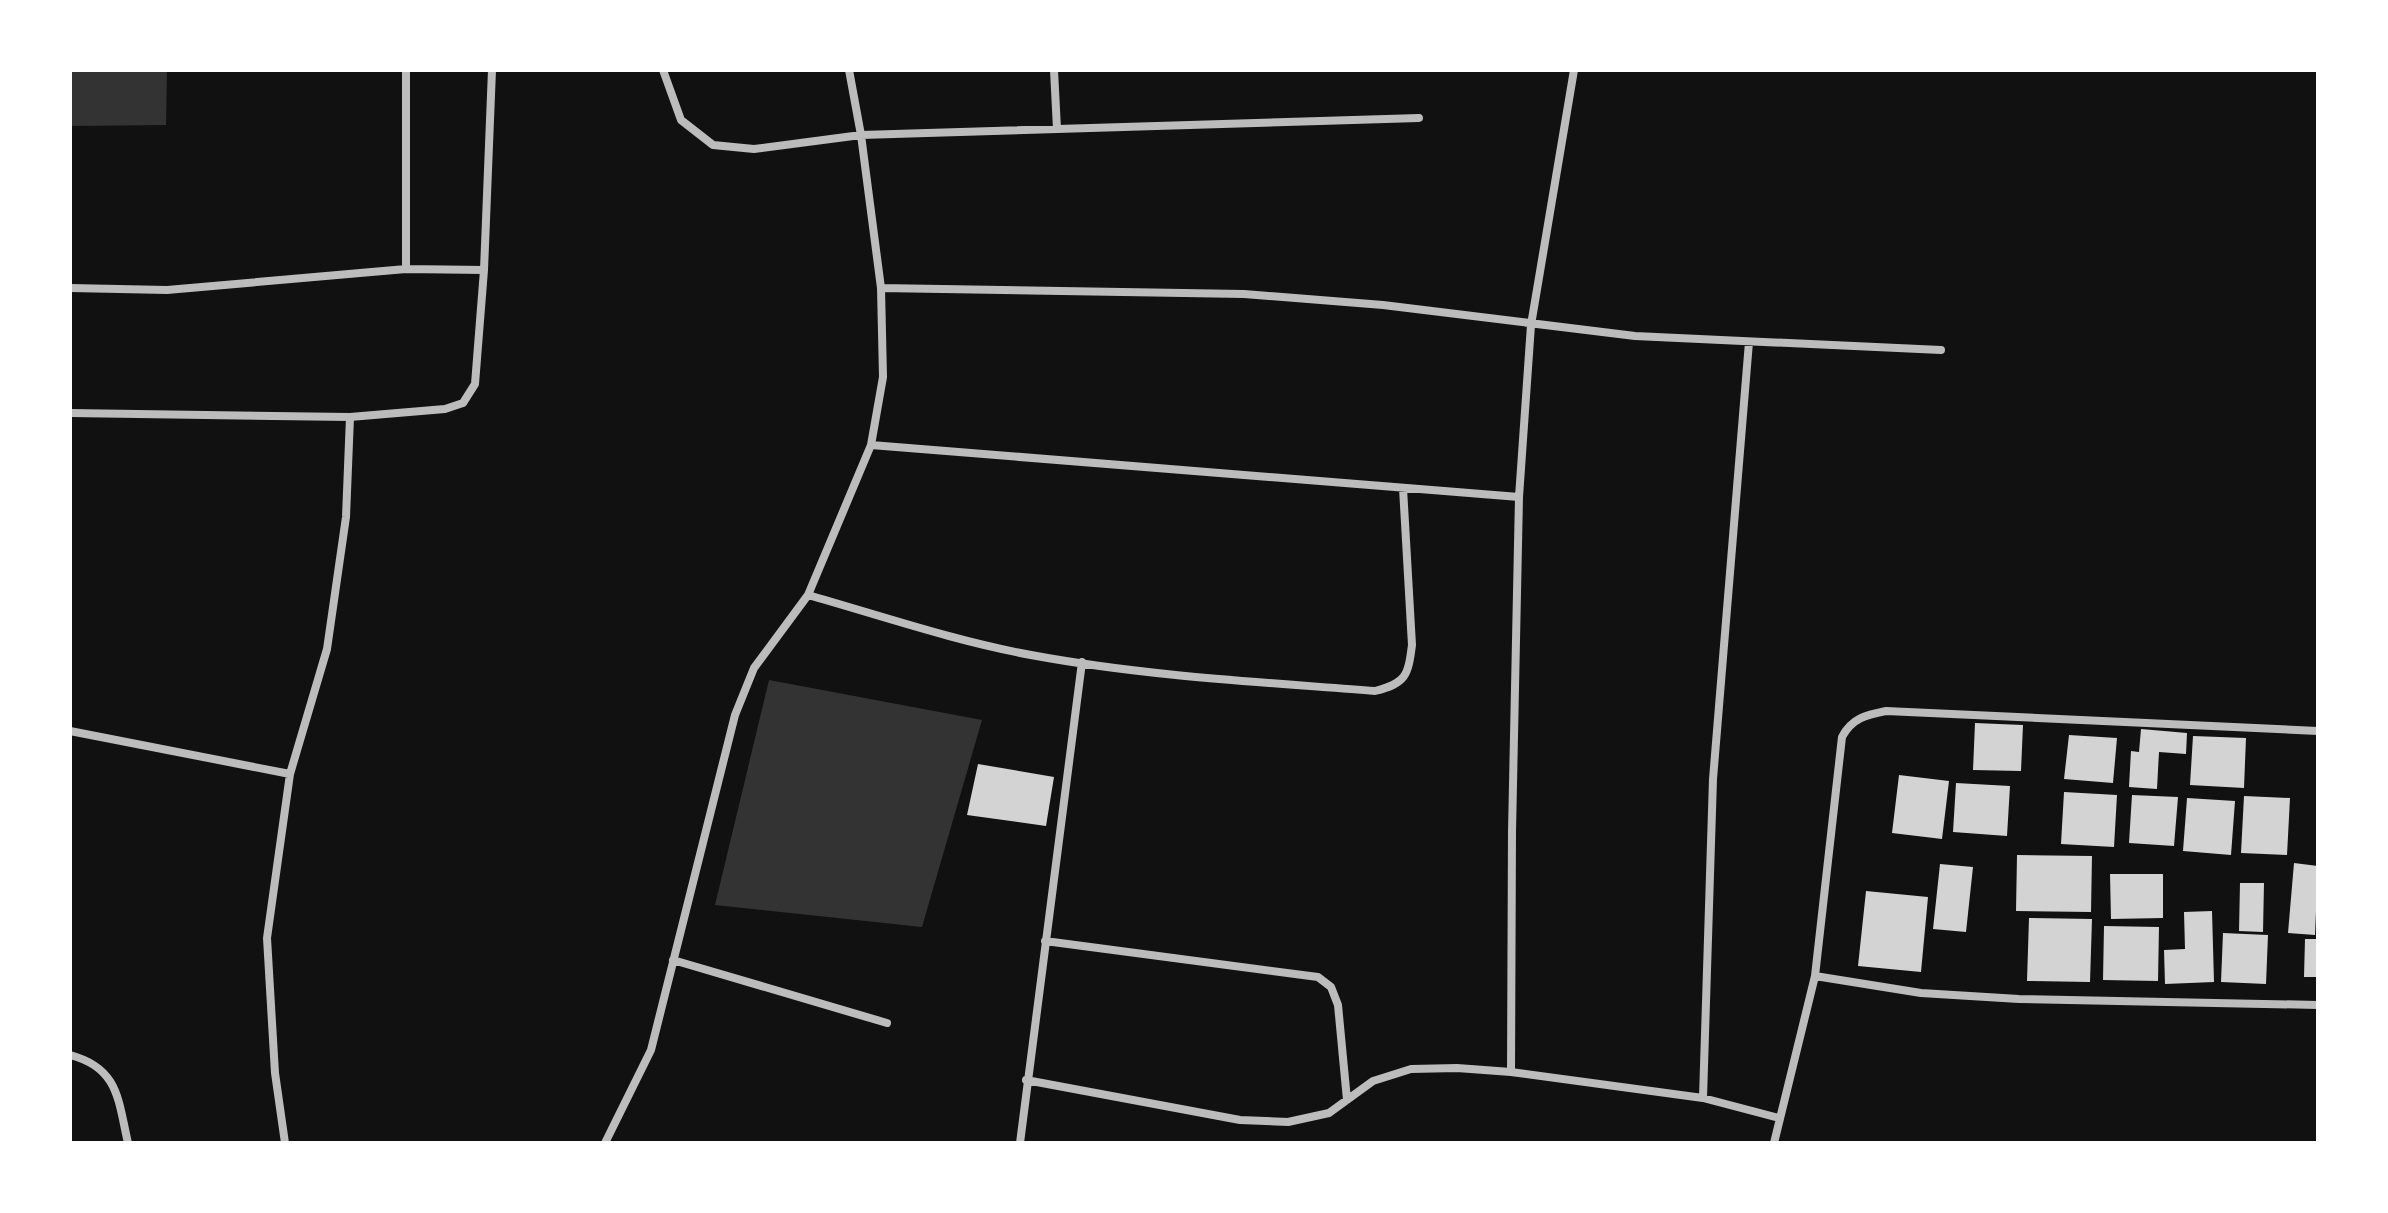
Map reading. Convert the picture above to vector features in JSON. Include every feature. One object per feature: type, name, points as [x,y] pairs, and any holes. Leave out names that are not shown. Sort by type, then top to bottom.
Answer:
[{"type":"street","points":[[406,70],[406,269]]},
{"type":"street","points":[[70,413],[350,417],[445,409],[463,403],[475,384],[484,270],[492,70]]},
{"type":"street","points":[[663,70],[681,120],[713,145],[754,149],[861,135],[1419,118]]},
{"type":"street","points":[[605,1143],[651,1050],[735,715],[754,668],[808,595],[871,445],[883,377],[881,288],[861,135],[849,70]]},
{"type":"street","points":[[1054,70],[1057,129]]},
{"type":"street","points":[[1511,1072],[1512,816],[1519,497],[1531,325],[1574,70]]},
{"type":"street","points":[[70,288],[167,290],[406,269],[484,270]]},
{"type":"street","points":[[881,288],[1244,294],[1383,305],[1635,336],[1941,350]]},
{"type":"street","points":[[1703,1098],[1713,779],[1749,342]]},
{"type":"street","points":[[285,1143],[275,1073],[267,938],[290,774],[327,649],[346,517],[350,417]]},
{"type":"street","points":[[871,445],[1519,497]]},
{"type":"street","points":[[808,595],[940,634],[1030,655],[1181,675],[1375,691],[1395,686],[1408,670],[1412,645],[1403,488]]},
{"type":"street","points":[[1020,1143],[1082,662]]},
{"type":"street","points":[[1774,1143],[1815,976],[1842,737],[1850,723],[1886,711],[2318,731]]},
{"type":"street","points":[[70,731],[290,774]]},
{"type":"street","points":[[1045,941],[1318,977],[1331,987],[1338,1005],[1347,1100]]},
{"type":"street","points":[[673,960],[887,1023]]},
{"type":"street","points":[[1815,976],[1921,993],[2005,998],[2318,1005]]},
{"type":"street","points":[[70,1055],[91,1061],[108,1075],[117,1093],[128,1143]]},
{"type":"street","points":[[1026,1080],[1240,1120],[1288,1122],[1329,1113],[1373,1081],[1411,1069],[1457,1068],[1511,1072],[1703,1098],[1779,1118]]},
{"type":"shaded area","points":[[70,70],[167,70],[166,125],[70,126]]},
{"type":"shaded area","points":[[769,680],[982,720],[922,927],[715,905]]},
{"type":"building","points":[[1975,723],[2023,725],[2021,771],[1973,770]]},
{"type":"building","points":[[2141,729],[2187,733],[2186,754],[2159,752],[2157,789],[2129,787],[2131,751],[2139,752]]},
{"type":"building","points":[[2069,735],[2117,738],[2113,783],[2064,779]]},
{"type":"building","points":[[2193,736],[2246,738],[2244,788],[2190,785]]},
{"type":"building","points":[[978,764],[1054,777],[1046,826],[967,815]]},
{"type":"building","points":[[1899,775],[1949,781],[1942,839],[1892,833]]},
{"type":"building","points":[[1956,783],[2010,786],[2007,836],[1953,832]]},
{"type":"building","points":[[2064,792],[2117,795],[2114,847],[2061,844]]},
{"type":"building","points":[[2132,795],[2178,797],[2174,846],[2129,843]]},
{"type":"building","points":[[2244,796],[2290,798],[2287,855],[2241,853]]},
{"type":"building","points":[[2187,798],[2235,801],[2231,855],[2183,851]]},
{"type":"building","points":[[2017,855],[2092,856],[2091,912],[2016,911]]},
{"type":"building","points":[[2294,863],[2318,866],[2315,935],[2288,933]]},
{"type":"building","points":[[1940,864],[1973,867],[1966,932],[1933,929]]},
{"type":"building","points":[[2110,874],[2163,874],[2163,918],[2111,919]]},
{"type":"building","points":[[2240,883],[2264,883],[2263,932],[2239,931]]},
{"type":"building","points":[[1866,891],[1928,897],[1921,972],[1858,966]]},
{"type":"building","points":[[2212,911],[2214,982],[2165,984],[2164,950],[2185,949],[2184,912]]},
{"type":"building","points":[[2029,918],[2092,919],[2090,982],[2027,981]]},
{"type":"building","points":[[2104,926],[2159,927],[2158,981],[2103,980]]},
{"type":"building","points":[[2223,933],[2268,935],[2266,984],[2221,982]]},
{"type":"building","points":[[2305,939],[2318,939],[2318,977],[2304,977]]}]
